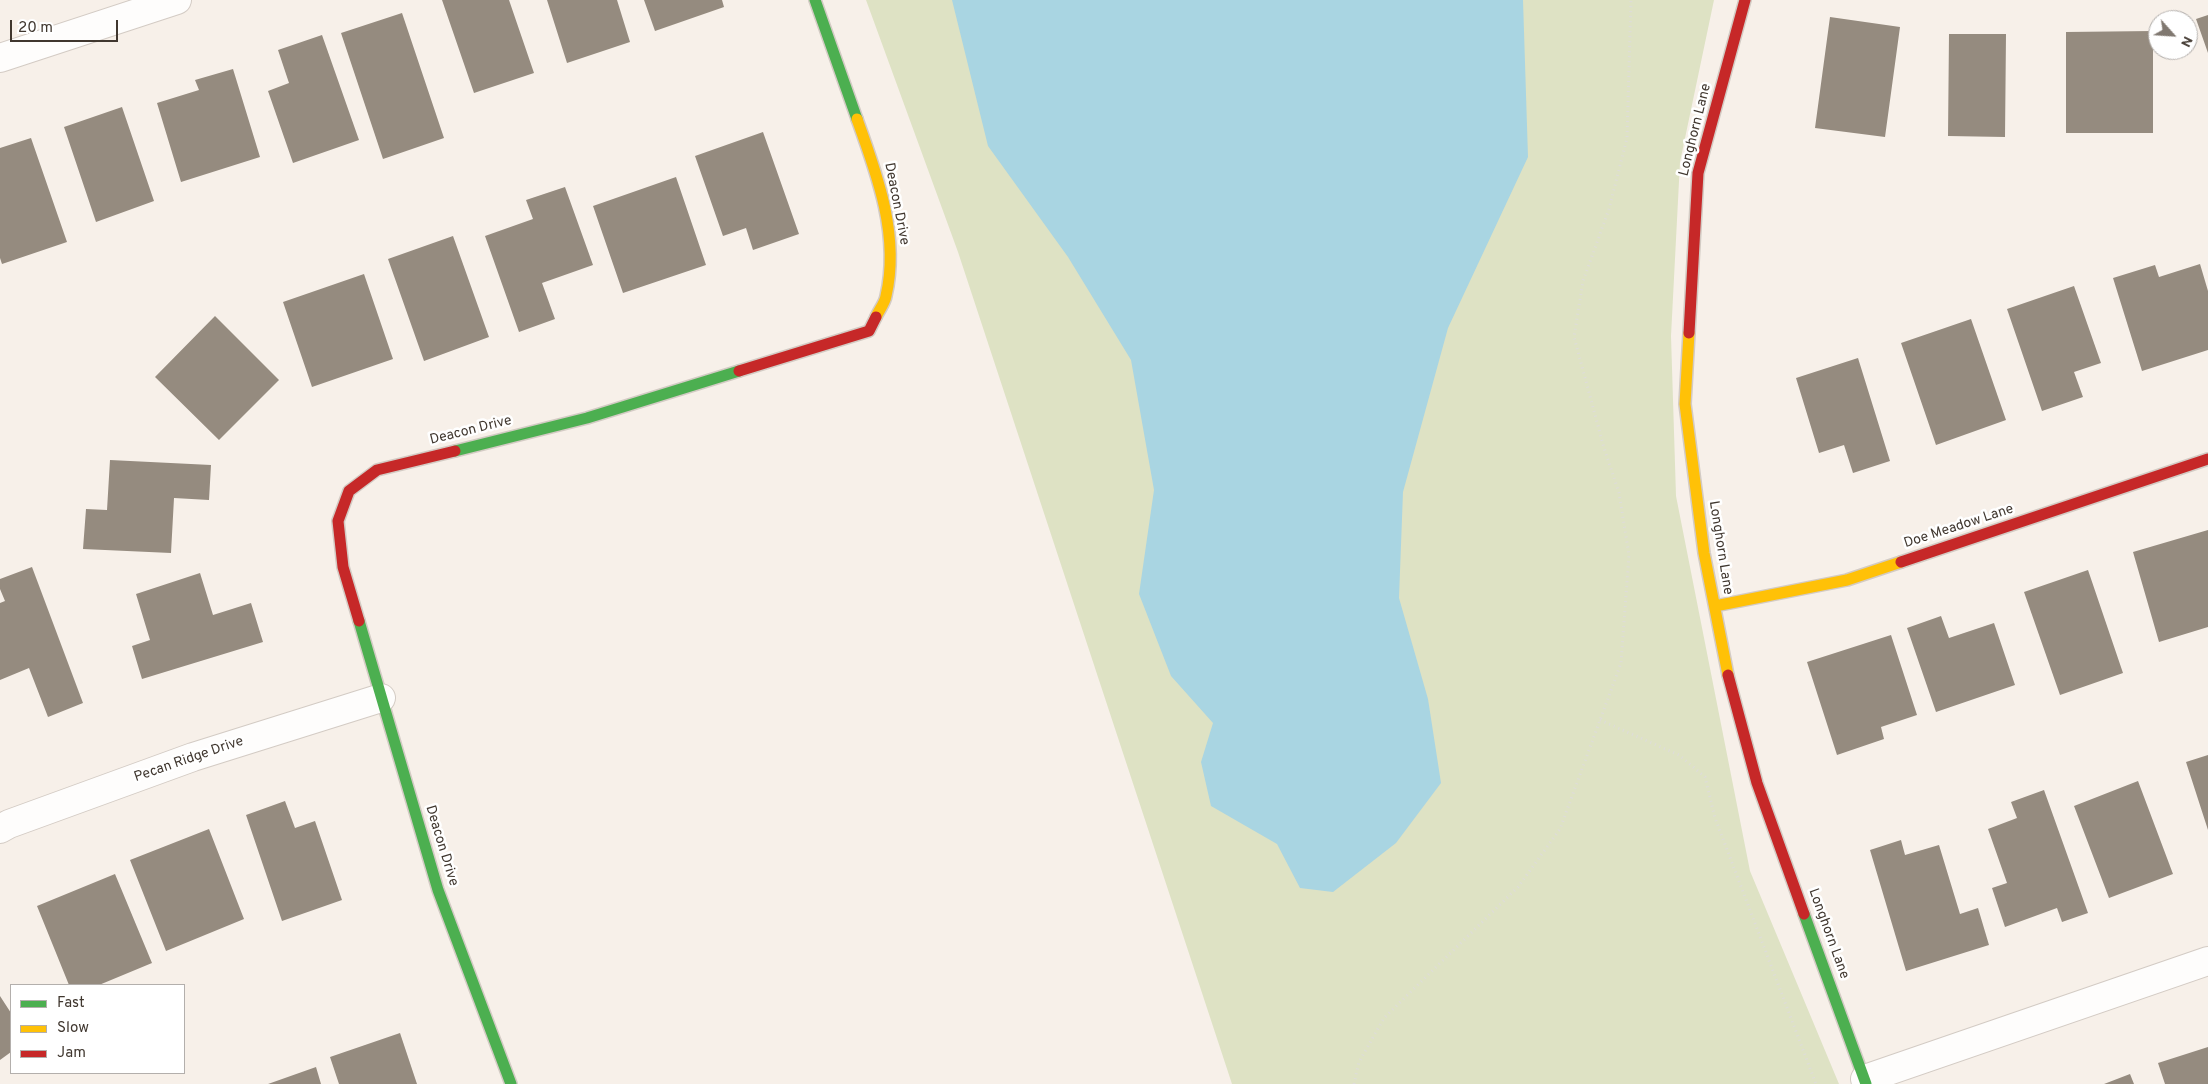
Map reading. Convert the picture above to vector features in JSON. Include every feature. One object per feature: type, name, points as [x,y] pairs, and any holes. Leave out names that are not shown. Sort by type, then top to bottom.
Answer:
[{"type":"street","points":[[0,58],[177,0]]},
{"type":"street","name":"Deacon Drive","points":[[511,1084],[438,890],[343,567],[338,521],[349,491],[377,470],[588,418],[869,331],[886,297],[891,248],[878,176],[815,0]]},
{"type":"street","name":"Longhorn Lane","points":[[1745,0],[1698,173],[1685,404],[1704,553],[1731,692],[1757,783],[1865,1082]]},
{"type":"street","name":"Doe Meadow Lane","points":[[1715,606],[1847,580],[2208,459]]},
{"type":"street","name":"Pecan Ridge Drive","points":[[0,829],[9,824],[193,758],[381,698]]},
{"type":"street","points":[[1865,1082],[2208,961]]},
{"type":"path","points":[[1354,1084],[1359,1062],[1384,1018],[1518,887],[1560,829],[1621,663],[1629,555],[1619,493],[1604,448],[1574,337],[1583,281],[1609,209],[1627,138],[1630,0]]},
{"type":"path","points":[[1600,720],[1679,755],[1705,777],[1714,818],[1816,1084]]},
{"type":"green space","points":[[866,0],[1714,0],[1680,162],[1671,336],[1676,496],[1750,871],[1839,1084],[1232,1084],[958,252]]},
{"type":"water","points":[[952,0],[1523,0],[1528,157],[1448,328],[1403,492],[1399,598],[1428,699],[1441,783],[1396,843],[1333,892],[1300,888],[1277,844],[1211,806],[1201,762],[1213,723],[1171,676],[1139,594],[1154,490],[1131,360],[1068,257],[988,146]]},
{"type":"building","points":[[442,0],[509,0],[534,73],[474,93]]},
{"type":"building","points":[[547,0],[617,0],[630,42],[567,63]]},
{"type":"building","points":[[644,0],[722,0],[724,7],[655,31]]},
{"type":"building","points":[[402,13],[444,138],[383,159],[341,33]]},
{"type":"building","points":[[2208,15],[2208,53],[2198,25],[2198,18]]},
{"type":"building","points":[[1830,17],[1900,27],[1885,137],[1815,128]]},
{"type":"building","points":[[2148,31],[2148,60],[2153,60],[2153,133],[2066,133],[2066,32]]},
{"type":"building","points":[[1949,34],[2006,34],[2005,137],[1948,136]]},
{"type":"building","points":[[322,35],[359,140],[293,163],[268,91],[289,83],[278,50]]},
{"type":"building","points":[[233,69],[260,157],[181,182],[157,103],[199,90],[195,80]]},
{"type":"building","points":[[122,107],[154,201],[96,222],[64,127]]},
{"type":"building","points":[[763,132],[799,234],[753,250],[746,228],[723,236],[695,156]]},
{"type":"building","points":[[31,138],[67,242],[2,264],[0,258],[0,148]]},
{"type":"building","points":[[676,177],[706,265],[623,293],[593,206]]},
{"type":"building","points":[[565,187],[593,265],[542,283],[555,319],[519,332],[485,236],[533,219],[526,200]]},
{"type":"building","points":[[453,236],[489,337],[424,361],[388,259]]},
{"type":"building","points":[[2200,264],[2208,291],[2208,350],[2142,371],[2113,278],[2155,265],[2159,277]]},
{"type":"building","points":[[364,274],[393,359],[312,387],[283,302]]},
{"type":"building","points":[[2074,286],[2101,363],[2074,372],[2083,397],[2042,411],[2007,309]]},
{"type":"building","points":[[215,316],[279,380],[219,440],[155,377]]},
{"type":"building","points":[[1971,319],[2006,420],[1936,445],[1901,343]]},
{"type":"building","points":[[1858,358],[1890,461],[1853,473],[1844,445],[1819,453],[1796,378]]},
{"type":"building","points":[[110,460],[211,465],[209,500],[174,498],[171,553],[83,549],[86,509],[107,510]]},
{"type":"building","points":[[2208,530],[2208,627],[2159,642],[2133,552]]},
{"type":"building","points":[[32,567],[83,703],[48,717],[29,668],[0,680],[0,603],[5,601],[0,589],[0,579]]},
{"type":"building","points":[[2088,570],[2123,673],[2060,695],[2024,592]]},
{"type":"building","points":[[200,573],[213,615],[251,603],[263,642],[142,679],[132,646],[150,640],[136,594]]},
{"type":"building","points":[[1941,616],[1949,638],[1994,623],[2015,685],[1936,712],[1907,628]]},
{"type":"building","points":[[1891,635],[1917,715],[1881,727],[1884,739],[1837,755],[1807,662]]},
{"type":"building","points":[[2208,755],[2208,830],[2186,762]]},
{"type":"building","points":[[2138,781],[2173,874],[2109,898],[2074,806]]},
{"type":"building","points":[[2044,790],[2088,913],[2062,922],[2057,908],[2005,927],[1992,888],[2007,883],[1988,829],[2017,818],[2011,802]]},
{"type":"building","points":[[285,801],[295,828],[315,821],[342,900],[282,921],[246,815]]},
{"type":"building","points":[[209,829],[244,919],[166,951],[130,860]]},
{"type":"building","points":[[1901,840],[1905,855],[1939,845],[1960,914],[1978,908],[1989,945],[1906,971],[1870,850]]},
{"type":"building","points":[[115,874],[152,963],[101,984],[69,984],[37,906]]},
{"type":"building","points":[[0,996],[10,1011],[10,1053],[0,1060]]},
{"type":"building","points":[[400,1033],[417,1084],[339,1084],[330,1057]]},
{"type":"building","points":[[2208,1047],[2208,1084],[2165,1084],[2158,1063]]},
{"type":"building","points":[[316,1067],[321,1084],[268,1084]]},
{"type":"building","points":[[2130,1074],[2134,1084],[2104,1084]]},
{"type":"traffic: fast","points":[[815,0],[857,119]]},
{"type":"traffic: fast","points":[[455,451],[587,418],[739,371]]},
{"type":"traffic: fast","points":[[359,621],[438,890],[511,1084]]},
{"type":"traffic: fast","points":[[1804,914],[1866,1084]]},
{"type":"traffic: slow","points":[[857,119],[879,183],[888,228],[890,273],[885,299],[876,317]]},
{"type":"traffic: slow","points":[[1689,333],[1685,404],[1704,553],[1728,675]]},
{"type":"traffic: slow","points":[[1715,606],[1847,580],[1901,562]]},
{"type":"traffic: jam","points":[[1689,333],[1698,173],[1745,0]]},
{"type":"traffic: jam","points":[[739,371],[869,331],[876,317]]},
{"type":"traffic: jam","points":[[359,621],[343,567],[338,521],[349,491],[377,470],[455,451]]},
{"type":"traffic: jam","points":[[1901,562],[2208,459]]},
{"type":"traffic: jam","points":[[1728,675],[1757,783],[1804,914]]}]
